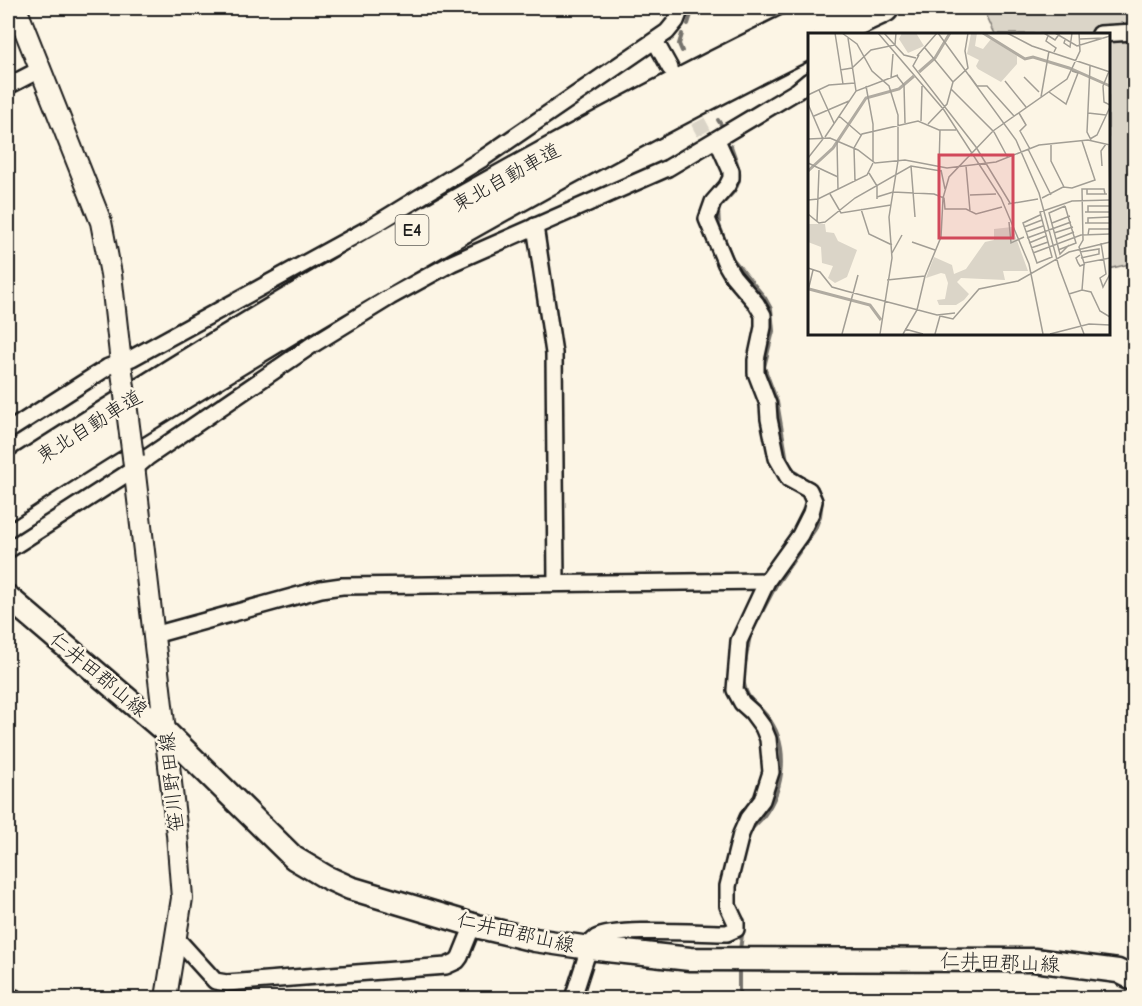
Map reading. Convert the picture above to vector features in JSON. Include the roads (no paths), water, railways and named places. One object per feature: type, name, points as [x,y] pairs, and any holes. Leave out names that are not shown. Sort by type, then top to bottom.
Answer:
[{"type":"highway","name":"東北自動車道","points":[[8,477],[182,367],[464,200],[697,73],[831,8]]},
{"type":"highway","points":[[830,33],[885,8]]},
{"type":"highway","name":"東北自動車道","points":[[8,505],[192,389],[474,221],[708,94],[808,44]]},
{"type":"main road","name":"仁井田郡山線","points":[[8,597],[166,732],[280,846],[309,869],[350,888],[473,925],[535,940],[589,948],[690,959],[1034,960],[1118,971],[1134,979]]},
{"type":"street","name":"笹川野田線","points":[[16,8],[102,222],[111,274],[166,732],[182,898],[166,999]]},
{"type":"street","points":[[8,431],[108,367],[122,367],[132,358],[371,227],[482,159],[655,41],[672,27],[681,8]]},
{"type":"street","points":[[1109,33],[1134,32]]},
{"type":"street","points":[[655,41],[670,68]]},
{"type":"street","points":[[8,86],[41,69]]},
{"type":"street","points":[[8,550],[134,463],[148,458],[312,345],[390,297],[452,263],[668,168],[709,139],[797,91],[808,82]]},
{"type":"street","points":[[573,999],[589,948],[595,938],[630,932],[727,933],[737,928],[728,906],[728,886],[741,834],[748,818],[762,800],[771,772],[768,739],[763,727],[738,698],[735,690],[741,636],[767,581],[800,535],[814,501],[809,490],[789,479],[777,458],[766,395],[756,373],[756,360],[763,327],[762,315],[756,303],[726,264],[707,219],[713,202],[731,178],[731,171],[709,139]]},
{"type":"street","points":[[535,225],[554,354],[556,582]]},
{"type":"street","points":[[154,635],[321,589],[342,586],[767,581]]},
{"type":"street","points":[[177,939],[215,981],[227,983],[446,966],[454,963],[460,957],[473,925]]},
{"type":"street","points":[[225,999],[227,983]]},
{"type":"street","points":[[8,998],[15,999]]},
{"type":"waterway","points":[[688,24],[693,8]]},
{"type":"waterway","points":[[682,34],[679,44],[682,51]]},
{"type":"waterway","points":[[718,120],[724,129]]},
{"type":"waterway","points":[[731,146],[739,180],[734,191],[718,209],[719,225],[732,258],[765,298],[771,309],[773,331],[764,367],[777,402],[787,461],[796,473],[817,488],[822,501],[815,529],[776,585],[750,635],[745,663]]},
{"type":"waterway","points":[[743,677],[748,695],[774,727],[779,739],[782,766],[776,793],[763,817],[750,831]]},
{"type":"waterway","points":[[739,915],[744,920],[740,950]]},
{"type":"waterway","points":[[739,967],[739,990],[742,998]]},
{"type":"tunnel","points":[[687,101],[704,133]]}]
